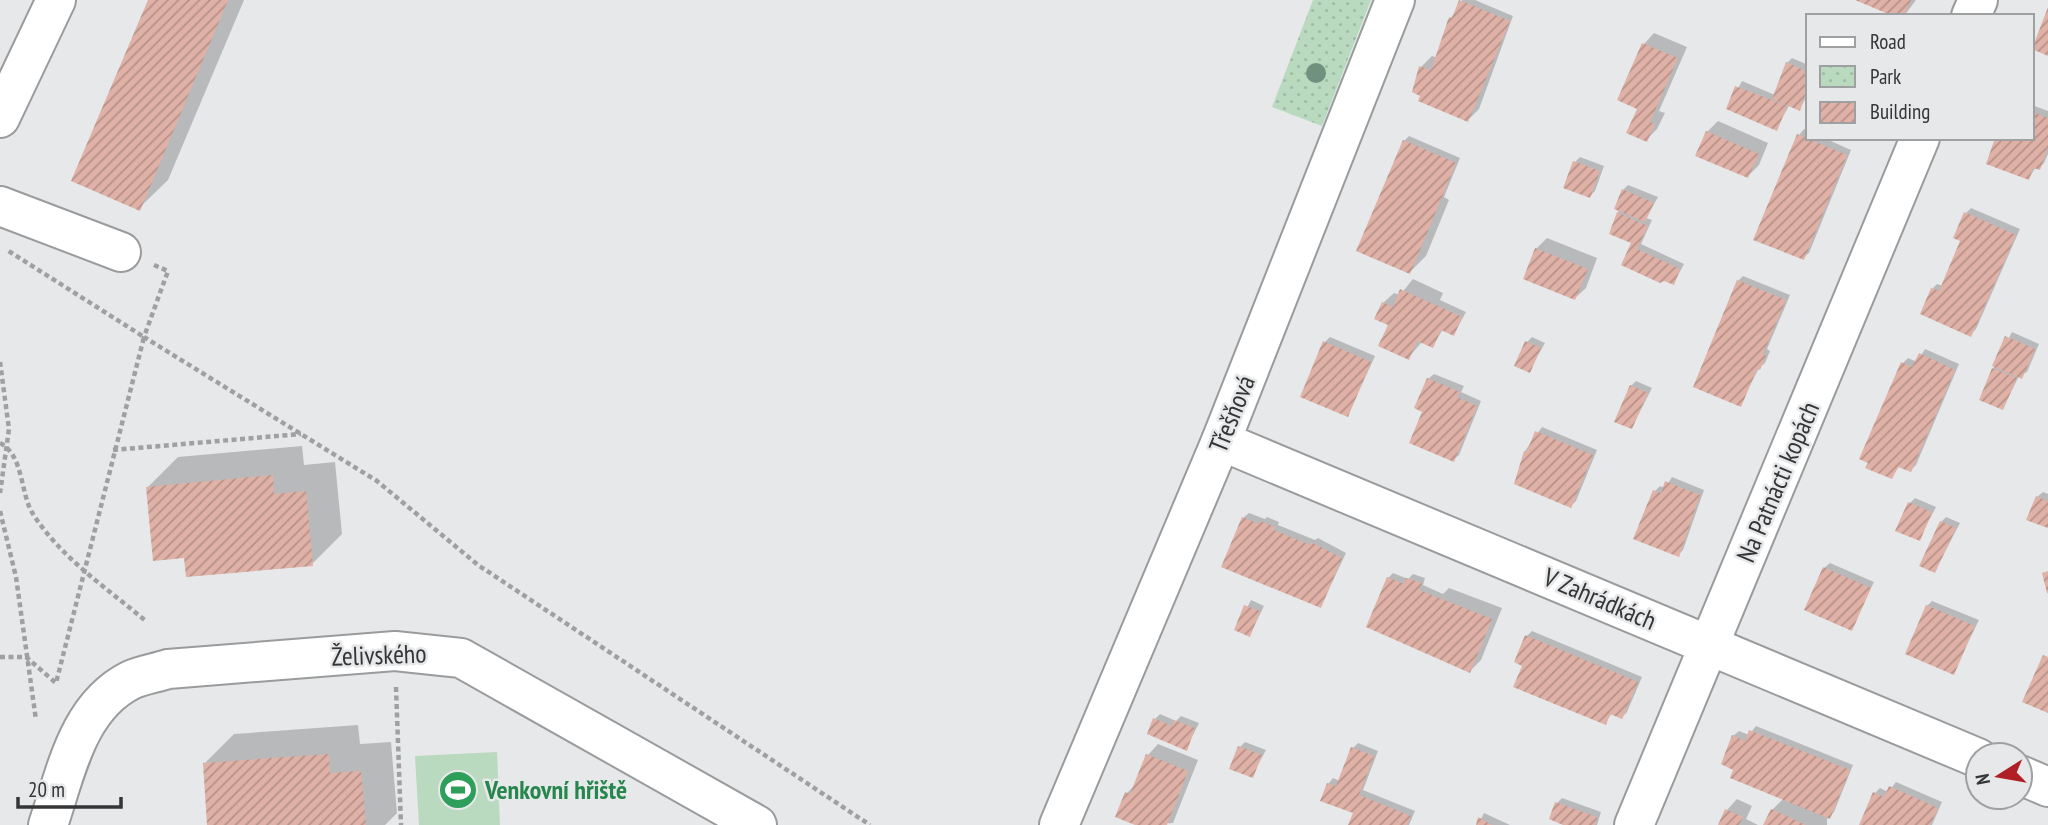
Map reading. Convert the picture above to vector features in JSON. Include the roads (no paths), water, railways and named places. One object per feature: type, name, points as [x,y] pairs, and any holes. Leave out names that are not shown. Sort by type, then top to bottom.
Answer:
[{"type":"street","points":[[0,118],[14,50],[56,0]]},
{"type":"street","name":"Třešňová","points":[[1059,825],[1221,441],[1395,0]]},
{"type":"street","name":"Na Patnácti kopách","points":[[1634,825],[1919,140]]},
{"type":"street","points":[[0,206],[121,252]]},
{"type":"street","name":"V Zahrádkách","points":[[1221,441],[1964,752]]},
{"type":"street","name":"Želivského","points":[[48,825],[82,727],[105,699],[132,680],[168,669],[394,651],[461,657],[757,825]]},
{"type":"place","name":"Venkovní hřiště","points":[[458,790]]}]
